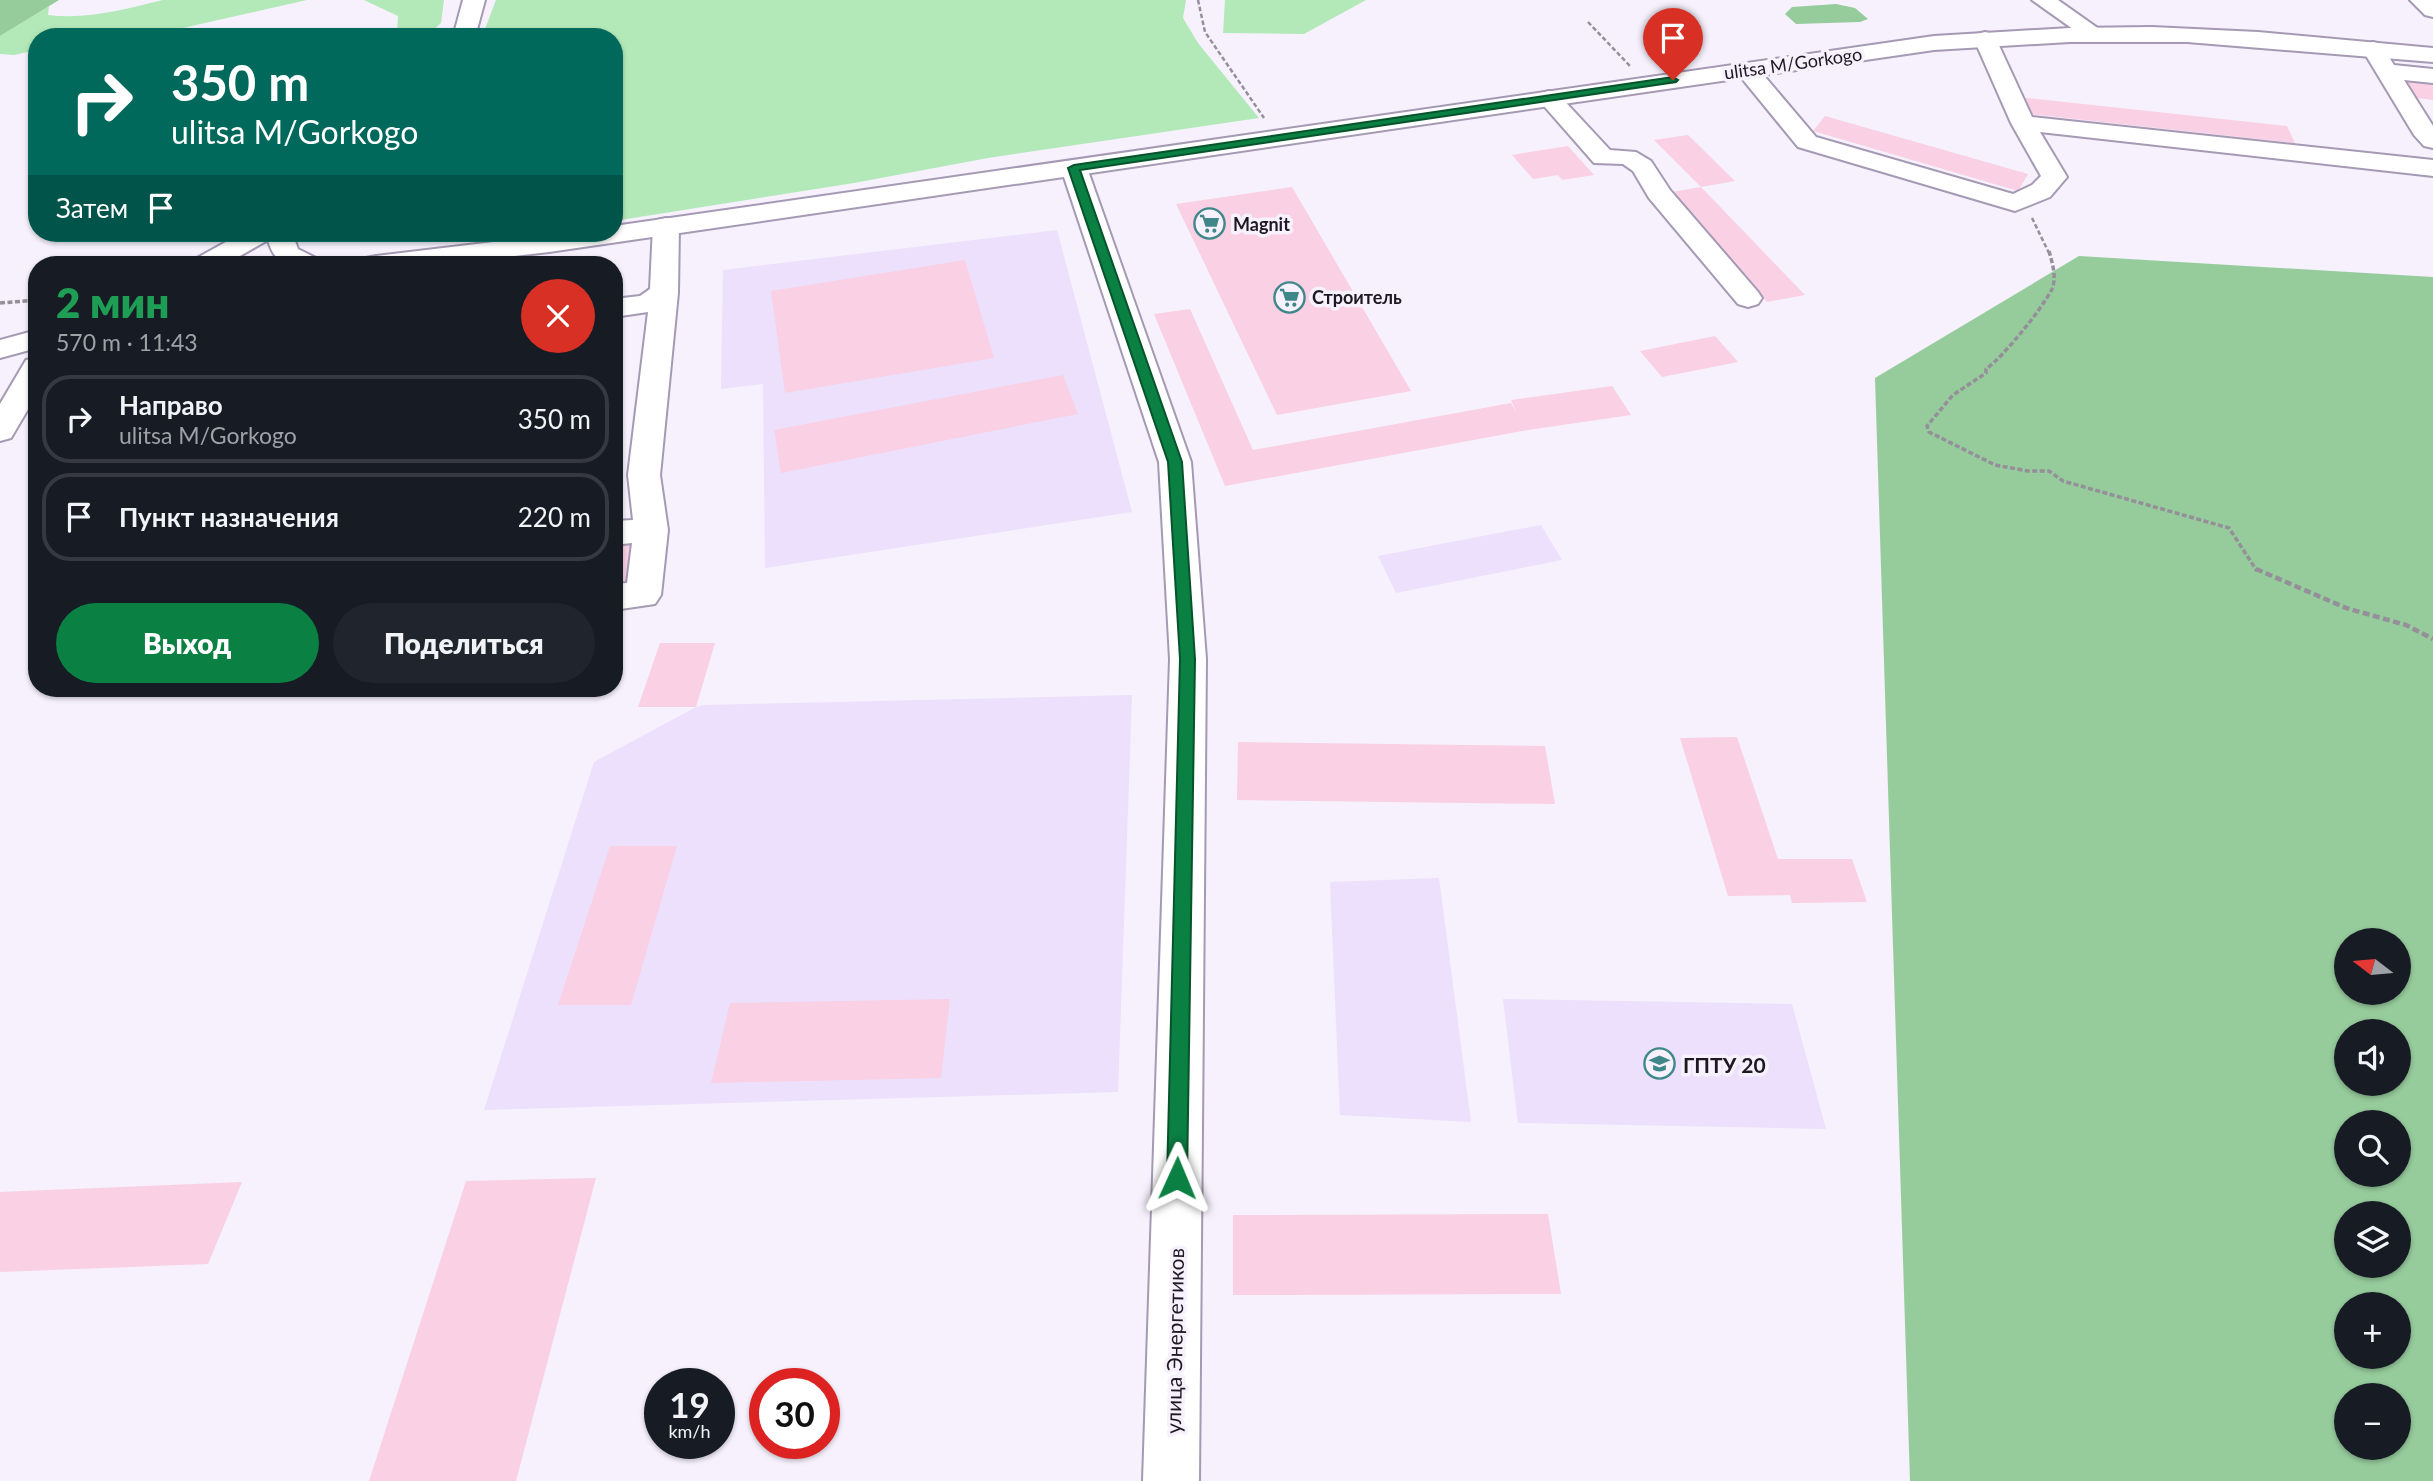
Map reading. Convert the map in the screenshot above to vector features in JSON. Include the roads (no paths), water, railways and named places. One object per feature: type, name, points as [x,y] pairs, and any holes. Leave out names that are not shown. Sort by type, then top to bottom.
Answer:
[{"type":"main road","points":[[466,28],[474,0]]},
{"type":"main road","points":[[2421,0],[2433,10]]},
{"type":"main road","points":[[2050,2],[2095,34]]},
{"type":"main road","name":"ulitsa M/Gorkogo","points":[[623,233],[1934,43],[2095,34],[2236,38],[2433,55]]},
{"type":"main road","points":[[1747,70],[1807,142],[2015,203],[2041,191],[2054,177],[2023,122],[1985,39]]},
{"type":"main road","points":[[2373,49],[2423,130],[2433,141]]},
{"type":"main road","points":[[2386,71],[2433,76]]},
{"type":"main road","points":[[1549,98],[1603,158],[1626,157],[1636,160],[1656,183],[1658,192],[1748,298]]},
{"type":"main road","points":[[2023,122],[2433,168]]},
{"type":"main road","name":"улица Энергетиков","points":[[1074,168],[1175,462],[1188,659],[1169,1480]]},
{"type":"main road","points":[[623,596],[643,595],[651,530],[645,475],[664,293],[666,226]]},
{"type":"main road","points":[[221,256],[245,242]]},
{"type":"main road","points":[[387,256],[414,242]]},
{"type":"main road","points":[[537,242],[549,244]]},
{"type":"main road","name":"ulitsa M/Gorkogo","points":[[445,256],[562,242]]},
{"type":"main road","points":[[623,307],[649,303],[664,293]]},
{"type":"main road","points":[[0,431],[28,383]]},
{"type":"main road","points":[[623,532],[651,530]]},
{"type":"place","name":"Magnit","points":[[1210,224]]},
{"type":"place","name":"Строитель","points":[[1289,297]]},
{"type":"place","name":"ГПТУ 20","points":[[1660,1064]]}]
